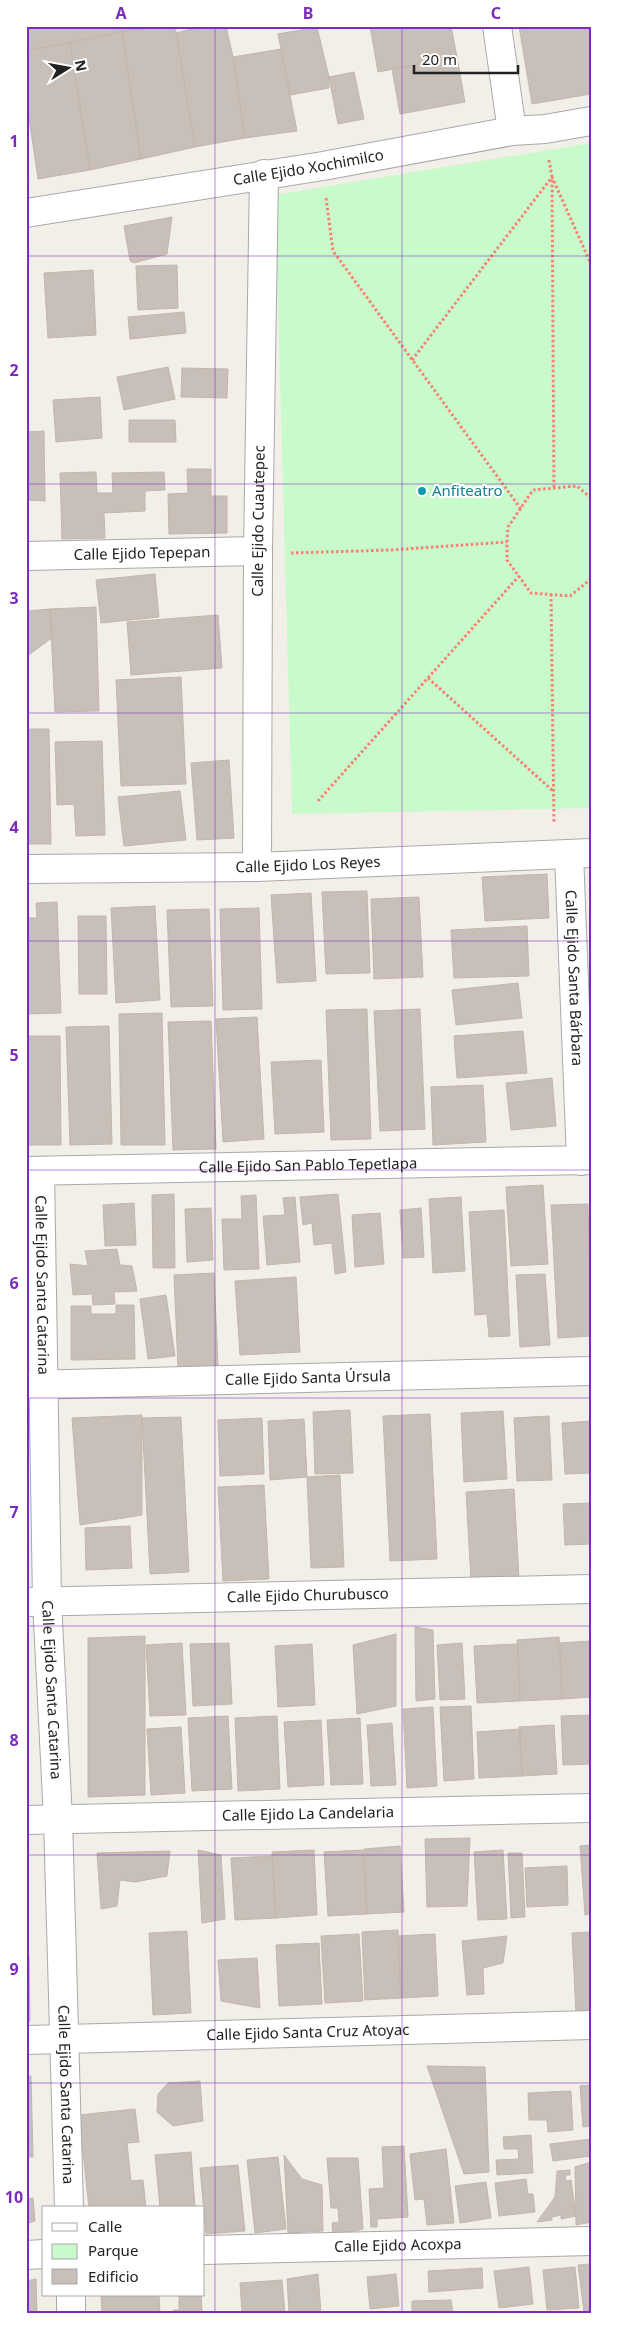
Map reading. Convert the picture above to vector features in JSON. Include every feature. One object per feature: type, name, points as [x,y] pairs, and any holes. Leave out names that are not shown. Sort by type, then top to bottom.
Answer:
[{"type":"street","points":[[497,26],[512,131]]},
{"type":"street","name":"Calle Ejido Xochimilco","points":[[26,212],[323,166],[512,131],[544,129],[591,121]]},
{"type":"street","name":"Calle Ejido Cuautepec","points":[[256,867],[258,551],[264,174]]},
{"type":"street","name":"Calle Ejido Tepepan","points":[[26,556],[258,551]]},
{"type":"street","name":"Calle Ejido Los Reyes","points":[[26,869],[256,867],[572,854]]},
{"type":"street","name":"Calle Ejido Santa Bárbara","points":[[572,854],[586,1160]]},
{"type":"street","name":"Calle Ejido San Pablo Tepetlapa","points":[[33,1171],[586,1160]]},
{"type":"street","name":"Calle Ejido Santa Catarina","points":[[33,1171],[36,1601],[58,1819],[66,2038],[69,2206]]},
{"type":"street","name":"Calle Ejido Santa Úrsula","points":[[35,1385],[591,1370]]},
{"type":"street","name":"Calle Ejido Churubusco","points":[[36,1601],[591,1589]]},
{"type":"street","name":"Calle Ejido La Candelaria","points":[[26,1820],[591,1808]]},
{"type":"street","name":"Calle Ejido Santa Cruz Atoyac","points":[[26,2040],[591,2025]]},
{"type":"street","name":"Calle Ejido Acoxpa","points":[[205,2250],[591,2242]]},
{"type":"street","points":[[26,2255],[42,2254]]},
{"type":"street","points":[[71,2296],[72,2313]]},
{"type":"path","points":[[544,129],[552,177],[554,489]]},
{"type":"path","points":[[323,166],[333,251],[521,508]]},
{"type":"path","points":[[552,177],[591,264]]},
{"type":"path","points":[[412,360],[552,177]]},
{"type":"path","points":[[590,495],[577,486],[534,490],[508,527],[507,560],[531,593],[570,596],[591,579]]},
{"type":"path","points":[[258,551],[297,553],[390,550],[507,542]]},
{"type":"path","points":[[318,801],[519,576]]},
{"type":"path","points":[[551,594],[553,791],[572,854]]},
{"type":"path","points":[[428,678],[553,791]]},
{"type":"green space","points":[[591,143],[591,808],[292,814],[275,195]]},
{"type":"building","points":[[26,26],[121,26],[122,32],[26,51]]},
{"type":"building","points":[[121,26],[158,26],[122,32]]},
{"type":"building","points":[[158,26],[175,26],[195,147],[141,159],[122,32]]},
{"type":"building","points":[[203,26],[226,26],[233,57],[245,138],[195,147],[176,33]]},
{"type":"building","points":[[370,26],[451,26],[457,57],[378,72]]},
{"type":"building","points":[[519,26],[591,26],[591,94],[532,104]]},
{"type":"building","points":[[317,27],[329,77],[329,88],[290,95],[278,34]]},
{"type":"building","points":[[122,32],[141,159],[90,170],[70,43]]},
{"type":"building","points":[[70,43],[90,170],[38,179],[26,98],[26,51]]},
{"type":"building","points":[[281,49],[297,131],[245,138],[233,57]]},
{"type":"building","points":[[457,57],[465,102],[400,114],[392,69]]},
{"type":"building","points":[[354,72],[364,119],[338,124],[329,77]]},
{"type":"building","points":[[26,164],[29,180],[26,181]]},
{"type":"building","points":[[172,217],[167,254],[134,263],[130,261],[124,226]]},
{"type":"building","points":[[177,265],[178,308],[138,310],[136,266]]},
{"type":"building","points":[[93,270],[96,335],[48,338],[44,273]]},
{"type":"building","points":[[184,312],[186,333],[130,339],[128,317]]},
{"type":"building","points":[[168,367],[175,399],[124,410],[117,377]]},
{"type":"building","points":[[182,368],[228,369],[227,398],[181,397]]},
{"type":"building","points":[[100,397],[102,438],[56,442],[53,400]]},
{"type":"building","points":[[129,420],[175,420],[176,442],[129,442]]},
{"type":"building","points":[[44,431],[45,501],[26,500],[26,432]]},
{"type":"building","points":[[187,469],[211,469],[211,496],[227,496],[227,533],[169,534],[168,494],[188,493]]},
{"type":"building","points":[[96,472],[97,493],[113,493],[112,473],[164,472],[165,490],[145,491],[145,511],[104,513],[105,538],[62,539],[60,473]]},
{"type":"building","points":[[155,574],[159,617],[101,623],[96,580]]},
{"type":"building","points":[[96,607],[99,711],[55,712],[50,609]]},
{"type":"building","points":[[50,609],[53,637],[26,657],[26,611]]},
{"type":"building","points":[[218,615],[222,668],[131,675],[127,622]]},
{"type":"building","points":[[181,677],[186,784],[121,786],[116,680]]},
{"type":"building","points":[[26,729],[49,729],[51,844],[26,844]]},
{"type":"building","points":[[102,741],[105,835],[76,836],[74,804],[57,805],[55,742]]},
{"type":"building","points":[[229,760],[234,838],[197,840],[191,763]]},
{"type":"building","points":[[180,791],[186,840],[124,846],[118,797]]},
{"type":"building","points":[[547,874],[549,918],[485,921],[482,877]]},
{"type":"building","points":[[367,891],[370,973],[326,974],[322,892]]},
{"type":"building","points":[[311,893],[316,981],[277,983],[271,895]]},
{"type":"building","points":[[419,897],[423,977],[374,979],[371,899]]},
{"type":"building","points":[[57,902],[61,1013],[26,1014],[26,918],[37,918],[36,903]]},
{"type":"building","points":[[155,906],[160,1000],[116,1003],[111,908]]},
{"type":"building","points":[[259,908],[262,1009],[223,1010],[220,909]]},
{"type":"building","points":[[209,909],[213,1006],[171,1007],[167,910]]},
{"type":"building","points":[[78,916],[106,916],[107,994],[79,994]]},
{"type":"building","points":[[527,926],[529,976],[454,978],[451,930]]},
{"type":"building","points":[[518,983],[522,1018],[456,1025],[452,990]]},
{"type":"building","points":[[367,1009],[371,1139],[331,1140],[326,1010]]},
{"type":"building","points":[[420,1009],[425,1129],[380,1131],[374,1011]]},
{"type":"building","points":[[162,1013],[165,1145],[121,1145],[119,1014]]},
{"type":"building","points":[[257,1017],[264,1139],[223,1142],[216,1019]]},
{"type":"building","points":[[211,1021],[216,1149],[173,1150],[168,1022]]},
{"type":"building","points":[[109,1026],[112,1144],[70,1145],[66,1027]]},
{"type":"building","points":[[523,1031],[527,1073],[457,1078],[454,1036]]},
{"type":"building","points":[[26,1036],[60,1036],[61,1145],[28,1145]]},
{"type":"building","points":[[321,1060],[324,1132],[275,1134],[271,1062]]},
{"type":"building","points":[[552,1078],[556,1126],[511,1130],[506,1083]]},
{"type":"building","points":[[483,1085],[486,1142],[433,1145],[431,1087]]},
{"type":"building","points":[[543,1185],[548,1264],[511,1266],[506,1187]]},
{"type":"building","points":[[174,1194],[175,1268],[153,1268],[152,1195]]},
{"type":"building","points":[[338,1194],[346,1272],[335,1274],[332,1243],[314,1245],[312,1223],[303,1225],[300,1197]]},
{"type":"building","points":[[256,1195],[259,1269],[224,1270],[222,1219],[242,1219],[241,1196]]},
{"type":"building","points":[[295,1197],[300,1262],[267,1265],[263,1216],[285,1215],[283,1198]]},
{"type":"building","points":[[461,1197],[465,1271],[433,1273],[429,1199]]},
{"type":"building","points":[[134,1203],[136,1245],[105,1246],[103,1205]]},
{"type":"building","points":[[588,1204],[591,1336],[558,1338],[551,1205]]},
{"type":"building","points":[[211,1208],[213,1260],[187,1262],[185,1209]]},
{"type":"building","points":[[421,1208],[424,1257],[403,1258],[400,1210]]},
{"type":"building","points":[[504,1210],[510,1336],[489,1337],[487,1314],[475,1315],[469,1212]]},
{"type":"building","points":[[380,1213],[384,1264],[355,1267],[352,1215]]},
{"type":"building","points":[[117,1249],[120,1265],[132,1266],[137,1291],[114,1292],[115,1304],[93,1305],[92,1294],[73,1295],[70,1264],[88,1266],[85,1251]]},
{"type":"building","points":[[214,1273],[218,1366],[178,1368],[174,1275]]},
{"type":"building","points":[[545,1274],[550,1345],[520,1347],[516,1275]]},
{"type":"building","points":[[296,1277],[300,1352],[240,1355],[235,1281]]},
{"type":"building","points":[[166,1295],[175,1356],[148,1359],[140,1299]]},
{"type":"building","points":[[116,1305],[134,1305],[135,1359],[71,1360],[71,1306],[91,1306],[91,1314],[116,1314]]},
{"type":"building","points":[[350,1410],[353,1473],[315,1474],[313,1412]]},
{"type":"building","points":[[503,1411],[507,1479],[464,1482],[461,1413]]},
{"type":"building","points":[[430,1414],[437,1559],[390,1561],[383,1416]]},
{"type":"building","points":[[142,1415],[142,1515],[80,1525],[72,1418]]},
{"type":"building","points":[[549,1416],[552,1480],[517,1481],[514,1418]]},
{"type":"building","points":[[181,1417],[189,1572],[150,1574],[142,1418]]},
{"type":"building","points":[[262,1418],[264,1474],[220,1476],[218,1420]]},
{"type":"building","points":[[304,1419],[307,1477],[270,1480],[268,1421]]},
{"type":"building","points":[[591,1421],[591,1473],[565,1474],[562,1423]]},
{"type":"building","points":[[340,1475],[344,1567],[311,1568],[307,1477]]},
{"type":"building","points":[[264,1485],[269,1579],[223,1581],[218,1487]]},
{"type":"building","points":[[514,1489],[519,1578],[471,1580],[466,1492]]},
{"type":"building","points":[[591,1503],[591,1544],[565,1545],[563,1504]]},
{"type":"building","points":[[130,1526],[132,1568],[86,1570],[85,1528]]},
{"type":"building","points":[[415,1627],[433,1630],[435,1699],[416,1701]]},
{"type":"building","points":[[396,1634],[396,1706],[357,1714],[353,1645]]},
{"type":"building","points":[[145,1636],[145,1795],[88,1797],[88,1638]]},
{"type":"building","points":[[559,1637],[562,1699],[520,1701],[517,1640]]},
{"type":"building","points":[[591,1641],[591,1697],[562,1699],[560,1643]]},
{"type":"building","points":[[182,1643],[186,1715],[150,1716],[146,1645]]},
{"type":"building","points":[[229,1643],[232,1704],[193,1706],[190,1644]]},
{"type":"building","points":[[462,1643],[465,1699],[440,1700],[437,1645]]},
{"type":"building","points":[[312,1644],[315,1705],[278,1707],[275,1646]]},
{"type":"building","points":[[518,1644],[520,1701],[477,1703],[474,1646]]},
{"type":"building","points":[[471,1706],[474,1779],[444,1781],[440,1707]]},
{"type":"building","points":[[433,1707],[437,1786],[407,1788],[403,1709]]},
{"type":"building","points":[[591,1715],[591,1764],[563,1765],[561,1716]]},
{"type":"building","points":[[228,1716],[232,1789],[192,1791],[188,1718]]},
{"type":"building","points":[[277,1716],[280,1789],[238,1791],[235,1718]]},
{"type":"building","points":[[360,1718],[363,1784],[331,1785],[327,1720]]},
{"type":"building","points":[[321,1720],[324,1785],[288,1787],[284,1722]]},
{"type":"building","points":[[392,1723],[396,1785],[371,1786],[367,1725]]},
{"type":"building","points":[[554,1725],[557,1774],[522,1776],[519,1727]]},
{"type":"building","points":[[181,1727],[185,1793],[151,1795],[147,1729]]},
{"type":"building","points":[[520,1729],[522,1776],[479,1778],[477,1732]]},
{"type":"building","points":[[470,1838],[467,1906],[427,1907],[425,1839]]},
{"type":"building","points":[[591,1845],[591,1914],[585,1915],[580,1846]]},
{"type":"building","points":[[400,1846],[404,1912],[367,1914],[364,1849]]},
{"type":"building","points":[[198,1850],[221,1855],[225,1919],[202,1923]]},
{"type":"building","points":[[314,1850],[317,1915],[276,1918],[272,1852]]},
{"type":"building","points":[[363,1850],[367,1914],[328,1916],[324,1852]]},
{"type":"building","points":[[503,1850],[507,1919],[478,1920],[474,1852]]},
{"type":"building","points":[[170,1851],[167,1876],[135,1882],[120,1880],[117,1906],[101,1909],[97,1853]]},
{"type":"building","points":[[508,1853],[522,1853],[525,1917],[511,1918]]},
{"type":"building","points":[[272,1856],[276,1918],[235,1920],[231,1858]]},
{"type":"building","points":[[567,1866],[568,1905],[527,1907],[525,1868]]},
{"type":"building","points":[[398,1930],[401,1998],[365,2000],[362,1932]]},
{"type":"building","points":[[187,1931],[191,2013],[153,2015],[149,1933]]},
{"type":"building","points":[[591,1932],[591,2012],[576,2013],[572,1933]]},
{"type":"building","points":[[359,1934],[363,2001],[325,2003],[321,1936]]},
{"type":"building","points":[[435,1934],[438,1996],[401,1998],[398,1936]]},
{"type":"building","points":[[507,1936],[503,1963],[483,1968],[484,1994],[467,1995],[462,1941]]},
{"type":"building","points":[[319,1943],[322,2004],[279,2006],[276,1945]]},
{"type":"building","points":[[26,1955],[29,1955],[30,2021],[26,2021]]},
{"type":"building","points":[[257,1958],[260,2008],[221,2001],[218,1960]]},
{"type":"building","points":[[427,2066],[485,2067],[489,2172],[464,2174]]},
{"type":"building","points":[[26,2076],[31,2076],[33,2157],[26,2157]]},
{"type":"building","points":[[200,2081],[203,2121],[173,2126],[157,2112],[158,2094],[168,2083]]},
{"type":"building","points":[[591,2085],[591,2126],[583,2127],[580,2086]]},
{"type":"building","points":[[571,2091],[573,2130],[548,2132],[547,2120],[529,2120],[528,2093]]},
{"type":"building","points":[[135,2109],[139,2142],[127,2143],[131,2181],[143,2180],[146,2206],[89,2206],[79,2115]]},
{"type":"building","points":[[531,2135],[533,2173],[497,2175],[496,2160],[519,2159],[518,2149],[504,2149],[503,2137]]},
{"type":"building","points":[[591,2139],[591,2156],[553,2161],[550,2144]]},
{"type":"building","points":[[404,2146],[408,2217],[377,2219],[377,2227],[371,2227],[369,2189],[384,2188],[382,2147]]},
{"type":"building","points":[[446,2149],[454,2223],[427,2225],[424,2199],[415,2200],[410,2154]]},
{"type":"building","points":[[191,2152],[195,2206],[160,2206],[155,2155]]},
{"type":"building","points":[[284,2155],[302,2179],[322,2185],[323,2231],[288,2233]]},
{"type":"building","points":[[278,2157],[286,2229],[255,2233],[247,2160]]},
{"type":"building","points":[[327,2158],[358,2158],[363,2229],[333,2236],[332,2223],[339,2222],[338,2208],[331,2208]]},
{"type":"building","points":[[591,2162],[591,2222],[576,2225],[575,2167]]},
{"type":"building","points":[[238,2165],[245,2231],[206,2234],[205,2206],[203,2206],[200,2168]]},
{"type":"building","points":[[570,2170],[570,2175],[565,2175],[566,2181],[571,2180],[576,2216],[561,2219],[561,2215],[552,2217],[552,2220],[537,2222],[555,2197],[557,2171]]},
{"type":"building","points":[[526,2179],[528,2194],[533,2194],[535,2212],[499,2216],[495,2183]]},
{"type":"building","points":[[486,2182],[491,2218],[460,2223],[455,2186]]},
{"type":"building","points":[[33,2198],[35,2221],[26,2224],[26,2199]]},
{"type":"building","points":[[591,2264],[591,2311],[584,2312],[578,2265]]},
{"type":"building","points":[[529,2267],[533,2304],[499,2308],[494,2271]]},
{"type":"building","points":[[575,2267],[579,2308],[547,2310],[543,2270]]},
{"type":"building","points":[[482,2268],[483,2288],[429,2292],[428,2271]]},
{"type":"building","points":[[318,2274],[321,2313],[289,2313],[287,2279]]},
{"type":"building","points":[[396,2274],[399,2306],[370,2309],[367,2277]]},
{"type":"building","points":[[36,2279],[37,2313],[26,2313],[26,2281]]},
{"type":"building","points":[[282,2280],[285,2313],[242,2313],[240,2283]]},
{"type":"building","points":[[101,2296],[159,2296],[160,2313],[102,2313]]},
{"type":"building","points":[[179,2296],[201,2296],[202,2313],[173,2313],[173,2310],[179,2310]]},
{"type":"building","points":[[451,2300],[453,2313],[412,2313],[412,2301]]},
{"type":"place","name":"Anfiteatro","points":[[422,491]]}]
